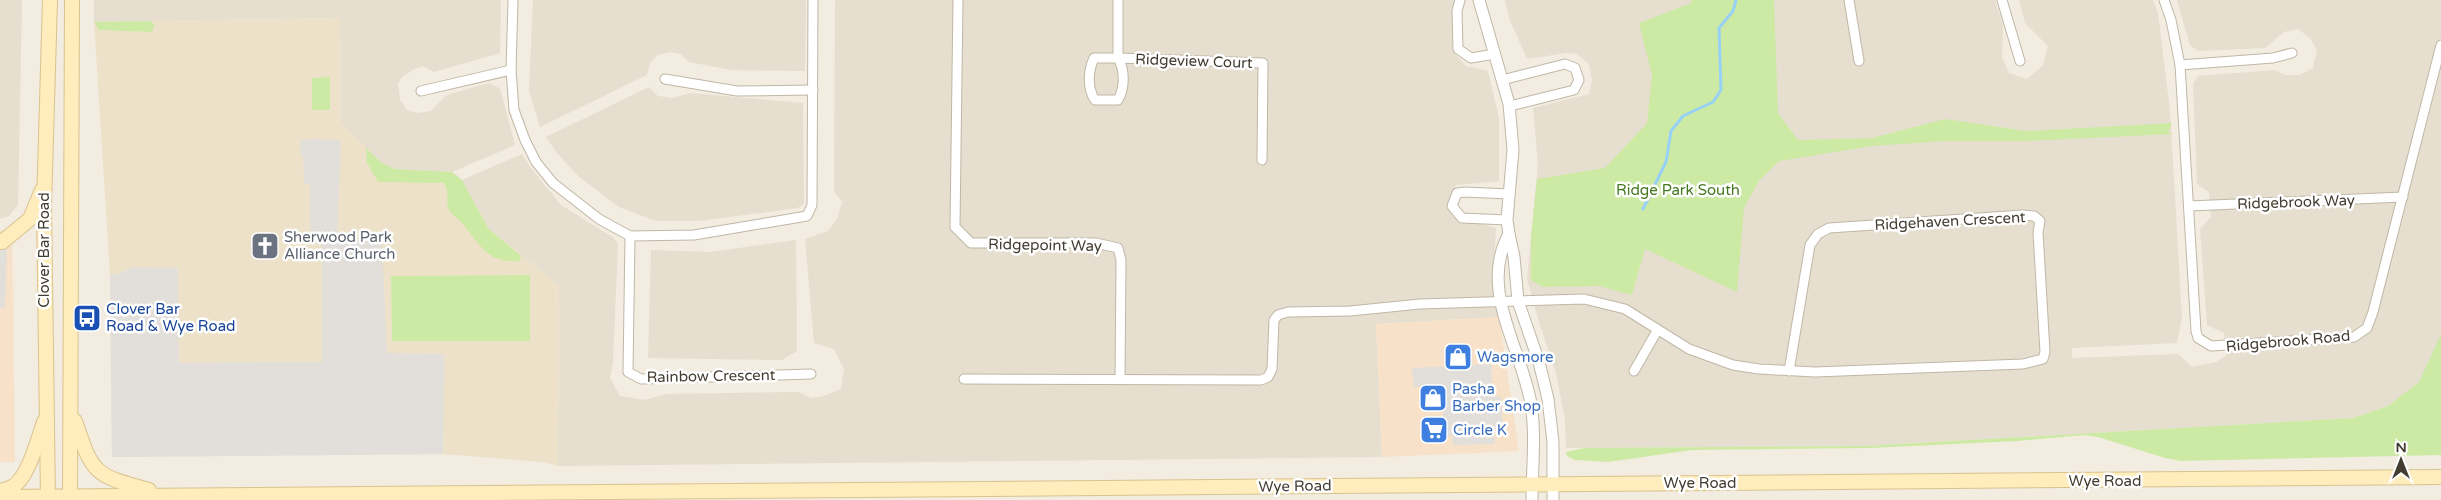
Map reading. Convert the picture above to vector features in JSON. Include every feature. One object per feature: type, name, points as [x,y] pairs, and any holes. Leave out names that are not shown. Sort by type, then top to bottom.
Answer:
[{"type":"main road","name":"Clover Bar Road","points":[[48,498],[44,314],[45,183],[50,0]]},
{"type":"main road","name":"Clover Bar Road","points":[[70,498],[72,412],[72,0]]},
{"type":"main road","points":[[2,242],[30,219],[45,183]]},
{"type":"main road","points":[[0,491],[12,487],[24,472],[31,459],[47,412]]},
{"type":"main road","points":[[72,412],[86,456],[95,469],[115,481],[167,495]]},
{"type":"main road","name":"Wye Road","points":[[0,497],[70,498],[354,492],[927,491],[2441,477]]},
{"type":"street","points":[[513,0],[511,70],[514,110],[525,140],[536,162],[553,183],[599,219],[630,236],[694,235],[808,216],[812,205],[813,0]]},
{"type":"street","name":"Ridgepoint Way","points":[[958,0],[954,227],[971,243],[1096,243],[1118,248],[1121,260],[1120,379]]},
{"type":"street","name":"Ridgeview Court","points":[[1118,0],[1118,58],[1123,66],[1122,93],[1118,100],[1095,100],[1090,92],[1090,66],[1094,58],[1118,58],[1263,63],[1262,160]]},
{"type":"street","points":[[1460,0],[1457,11],[1458,49],[1471,58],[1495,54]]},
{"type":"street","points":[[1480,0],[1510,106],[1513,150],[1507,220],[1514,257],[1518,301],[1539,362],[1548,399],[1553,442],[1553,500]]},
{"type":"street","points":[[1849,0],[1859,61]]},
{"type":"street","points":[[2002,0],[2020,61]]},
{"type":"street","name":"Ridgebrook Road","points":[[2164,0],[2172,20],[2180,65],[2196,331],[2198,338],[2204,344],[2219,347],[2354,337],[2363,332],[2373,312],[2441,45]]},
{"type":"street","points":[[2180,65],[2273,58],[2292,53]]},
{"type":"street","points":[[1502,80],[1565,64],[1575,68],[1579,80],[1574,90],[1510,106]]},
{"type":"street","points":[[421,91],[511,70]]},
{"type":"street","points":[[665,79],[738,91],[813,90]]},
{"type":"street","points":[[1507,220],[1462,218],[1452,206],[1457,193],[1509,194]]},
{"type":"street","name":"Ridgebrook Way","points":[[2189,206],[2403,197]]},
{"type":"street","name":"Ridgehaven Crescent","points":[[1502,302],[1570,299],[1596,301],[1625,309],[1657,331],[1689,349],[1733,365],[1789,371],[1815,372],[2023,364],[2043,359],[2045,352],[2038,232],[2040,221],[2034,216],[2023,215],[1828,228],[1818,234],[1810,245],[1789,371]]},
{"type":"street","points":[[1509,234],[1501,250],[1499,264],[1502,302],[1506,328],[1521,364],[1531,404],[1533,423],[1532,500]]},
{"type":"street","name":"Rainbow Crescent","points":[[630,236],[628,372],[642,379],[811,374]]},
{"type":"street","points":[[964,379],[1261,380],[1268,377],[1272,369],[1274,320],[1278,315],[1288,312],[1350,311],[1420,304],[1502,302]]},
{"type":"street","points":[[1634,371],[1657,331]]},
{"type":"shaded area","points":[[0,0],[22,0],[18,205],[9,216],[0,219]]},
{"type":"shaded area","points":[[94,0],[501,0],[500,53],[434,72],[423,66],[414,69],[402,77],[398,84],[400,100],[408,111],[418,113],[431,111],[447,95],[489,83],[499,88],[515,145],[452,172],[395,169],[382,163],[341,123],[340,18],[94,22]]},
{"type":"shaded area","points":[[533,0],[806,0],[805,71],[732,70],[689,62],[681,54],[670,52],[658,55],[650,63],[647,75],[540,127],[529,91]]},
{"type":"shaded area","points":[[835,0],[1456,0],[1452,43],[1455,54],[1466,66],[1488,71],[1499,118],[1499,181],[1456,185],[1452,197],[1458,217],[1496,228],[1493,287],[1499,317],[1376,324],[1382,457],[558,466],[559,286],[488,228],[462,180],[522,154],[530,167],[561,205],[614,238],[618,244],[613,362],[610,378],[620,396],[645,400],[666,394],[798,392],[811,398],[821,397],[841,389],[844,369],[834,349],[814,343],[805,239],[828,231],[837,219],[842,202],[834,191]]},
{"type":"shaded area","points":[[1505,0],[1995,0],[2003,25],[2002,57],[2009,73],[2027,79],[2043,65],[2048,46],[2025,23],[2019,0],[2153,0],[2158,13],[2170,111],[2182,318],[2177,343],[2072,348],[2072,358],[2178,354],[2192,367],[2216,362],[2226,356],[2224,333],[2207,325],[2200,229],[2211,217],[2209,192],[2197,184],[2193,84],[2198,76],[2275,70],[2285,75],[2300,75],[2313,68],[2317,50],[2310,38],[2298,29],[2284,32],[2265,48],[2198,51],[2190,45],[2177,0],[2441,0],[2441,334],[2439,341],[2419,382],[2388,406],[2353,418],[1865,446],[1566,448],[1565,420],[1556,373],[1527,279],[1538,164],[1533,108],[1589,94],[1592,80],[1589,64],[1577,54],[1566,53],[1527,59],[1509,18]]},
{"type":"shaded area","points":[[340,18],[341,123],[382,163],[395,169],[452,172],[456,174],[462,180],[488,228],[559,286],[558,466],[543,462],[443,454],[112,457],[110,275],[94,22]]},
{"type":"shaded area","points":[[649,87],[658,96],[673,98],[690,93],[803,103],[804,203],[798,208],[699,221],[656,221],[619,207],[578,176],[557,153],[546,137]]},
{"type":"shaded area","points":[[301,140],[341,140],[337,231],[342,239],[382,242],[387,353],[444,354],[443,454],[112,457],[110,275],[119,274],[132,267],[178,268],[179,363],[322,362],[322,245],[311,243],[310,184],[304,183],[303,157],[300,155]]},
{"type":"shaded area","points":[[12,227],[15,462],[0,462],[0,231]]},
{"type":"shaded area","points":[[796,240],[797,351],[782,360],[648,358],[651,250],[710,252]]},
{"type":"shaded area","points":[[0,246],[7,248],[5,308],[0,308]]},
{"type":"shaded area","points":[[1499,317],[1519,451],[1382,457],[1376,324]]},
{"type":"shaded area","points":[[1491,364],[1493,396],[1501,397],[1503,429],[1494,430],[1495,444],[1453,445],[1452,436],[1445,435],[1441,386],[1414,387],[1412,368]]},
{"type":"green space","name":"Ridge Park South","points":[[1692,0],[1774,0],[1778,113],[1798,140],[1872,138],[1945,119],[2027,131],[2172,123],[2168,132],[2173,134],[2028,141],[1946,141],[1872,146],[1779,161],[1759,181],[1744,208],[1737,292],[1645,249],[1632,295],[1599,286],[1543,287],[1531,280],[1531,236],[1537,179],[1605,168],[1647,123],[1652,75],[1639,23],[1691,3]]},
{"type":"green space","points":[[152,21],[154,26],[152,32],[99,30],[94,22]]},
{"type":"green space","points":[[330,77],[330,110],[312,110],[312,78]]},
{"type":"green space","points":[[366,148],[382,163],[395,169],[452,172],[462,180],[488,228],[521,256],[519,261],[509,261],[493,257],[482,248],[449,210],[447,190],[444,183],[378,182],[367,163]]},
{"type":"green space","points":[[530,275],[530,341],[392,341],[391,276]]},
{"type":"green space","points":[[2441,334],[2441,455],[2181,461],[2165,458],[2098,437],[2084,435],[2018,441],[1870,448],[1692,450],[1608,462],[1575,460],[1567,456],[1566,452],[1584,448],[1865,446],[2353,418],[2388,406],[2419,382]]},
{"type":"waterway","points":[[1643,209],[1666,162],[1671,131],[1683,116],[1713,102],[1721,90],[1719,28],[1733,11],[1736,0]]},
{"type":"place","name":"Sherwood Park Alliance Church","points":[[265,246]]},
{"type":"place","name":"Clover Bar Road & Wye Road","points":[[87,318]]},
{"type":"place","name":"Wagsmore","points":[[1458,357]]},
{"type":"place","name":"Pasha Barber Shop","points":[[1433,398]]},
{"type":"place","name":"Circle K","points":[[1434,430]]}]
